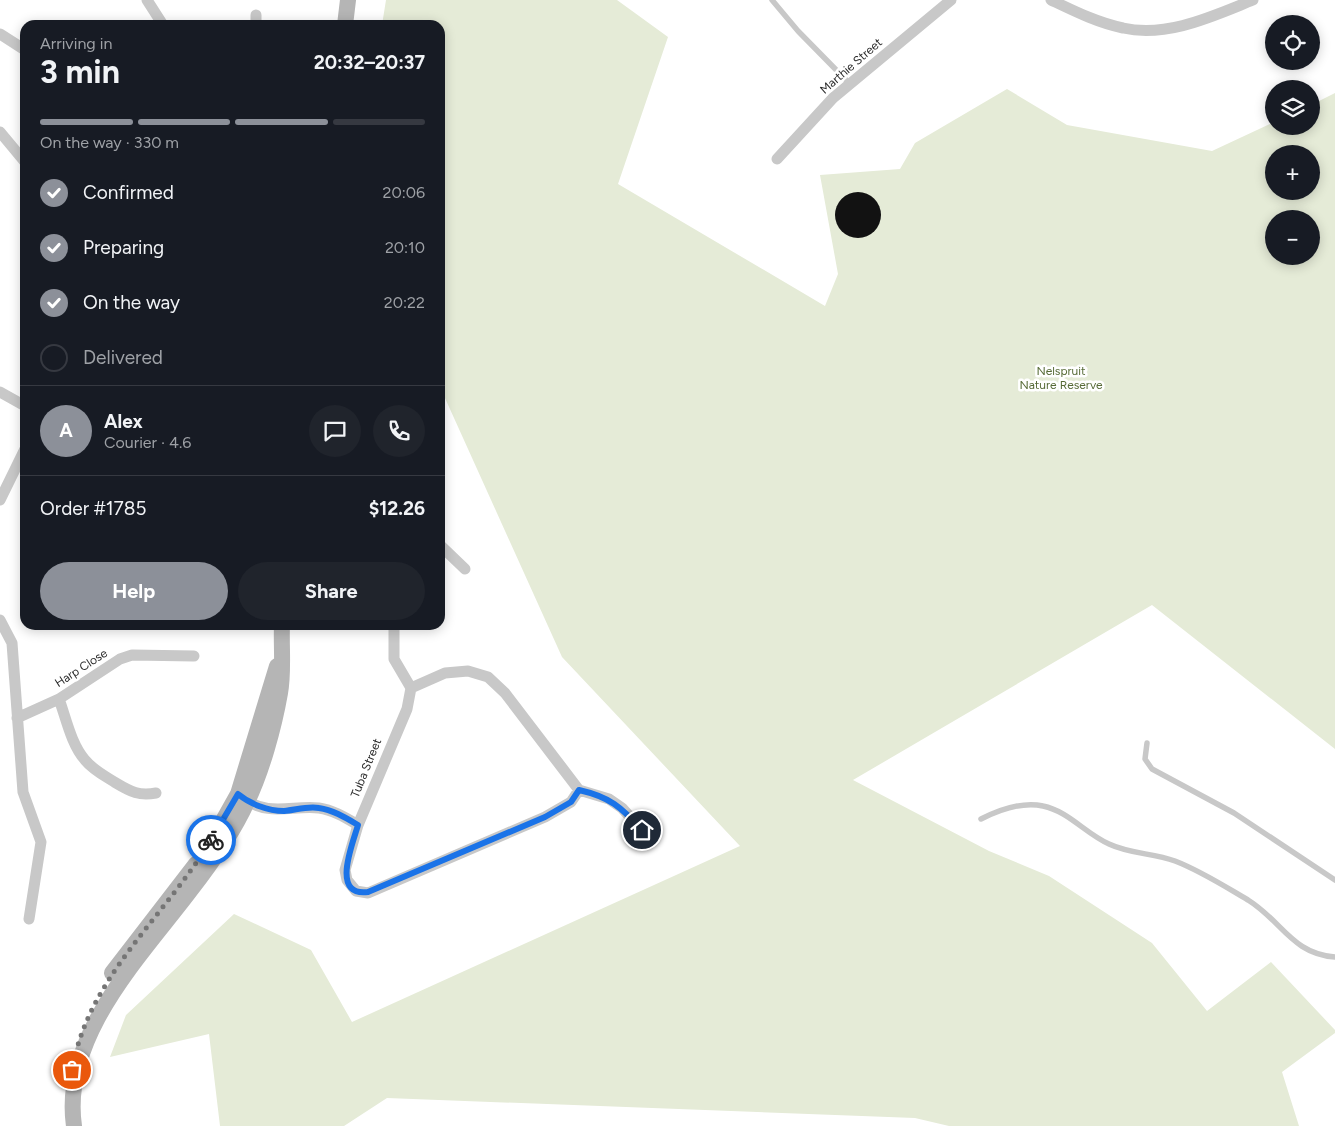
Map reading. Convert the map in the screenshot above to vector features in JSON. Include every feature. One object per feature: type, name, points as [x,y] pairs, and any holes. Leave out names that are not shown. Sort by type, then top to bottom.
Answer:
[{"type":"main road","points":[[346,20],[348,0]]},
{"type":"main road","points":[[74,1126],[75,1091],[81,1058],[96,1022],[128,969],[192,889],[243,798],[275,670],[281,658],[282,630]]},
{"type":"main road","points":[[68,1126],[68,1089],[75,1051],[87,1018],[121,960],[189,874],[243,798]]},
{"type":"street","points":[[147,0],[160,20]]},
{"type":"street","name":"Marthie Street","points":[[776,159],[827,105],[850,84],[951,0]]},
{"type":"street","points":[[1051,0],[1086,16],[1124,28],[1160,30],[1207,18],[1253,0]]},
{"type":"street","points":[[0,34],[20,47]]},
{"type":"street","points":[[0,132],[20,156]]},
{"type":"street","points":[[0,392],[20,403]]},
{"type":"street","points":[[0,500],[20,459]]},
{"type":"street","points":[[445,550],[465,568]]},
{"type":"street","points":[[0,620],[12,643],[24,792],[41,842],[29,919]]},
{"type":"street","points":[[394,630],[394,659],[411,688],[445,673],[468,671],[488,677],[505,693],[579,790],[609,799],[622,808],[642,830]]},
{"type":"street","name":"Harp Close","points":[[17,718],[59,699],[120,659],[132,655],[194,656]]},
{"type":"street","name":"Tuba Street","points":[[411,688],[407,709],[358,825],[345,870],[351,887],[361,893],[368,892],[545,817],[571,802],[579,790]]},
{"type":"street","points":[[59,699],[78,749],[95,770],[133,793],[143,795],[156,793]]},
{"type":"street","points":[[243,798],[270,809],[284,811],[320,808],[334,812],[358,825]]},
{"type":"lane","points":[[772,0],[798,31],[850,84]]},
{"type":"lane","points":[[1148,743],[1145,759],[1152,769],[1234,813],[1335,880]]},
{"type":"lane","points":[[981,819],[1001,810],[1022,805],[1044,806],[1072,820],[1107,844],[1129,853],[1174,861],[1209,876],[1250,902],[1300,947],[1319,956],[1335,957]]},
{"type":"green space","name":"Nelspruit Nature Reserve","points":[[386,0],[617,0],[668,37],[618,184],[825,306],[838,274],[820,175],[900,169],[915,143],[1007,89],[1067,125],[1212,151],[1265,126],[1265,135],[1320,135],[1320,100],[1335,93],[1335,749],[1152,605],[853,780],[989,851],[1049,876],[1152,943],[1207,1011],[1271,962],[1335,1030],[1335,1033],[1282,1072],[1299,1126],[949,1126],[915,1118],[387,1098],[344,1126],[220,1126],[209,1034],[110,1057],[126,1015],[234,914],[311,950],[352,1022],[740,846],[562,657],[445,398],[445,20],[383,20]]},
{"type":"building","points":[[858,192],[871,196],[877,202],[881,215],[877,228],[871,234],[858,238],[845,234],[839,228],[835,215],[839,202],[845,196]]},
{"type":"way so far","points":[[72,1070],[75,1051],[87,1018],[104,987],[121,960],[189,874],[211,840]]},
{"type":"route","points":[[211,840],[238,794],[248,802],[270,809],[284,811],[320,808],[334,812],[358,825],[345,870],[351,887],[361,893],[368,892],[558,811],[571,802],[579,790],[609,799],[622,808],[642,830]]}]
